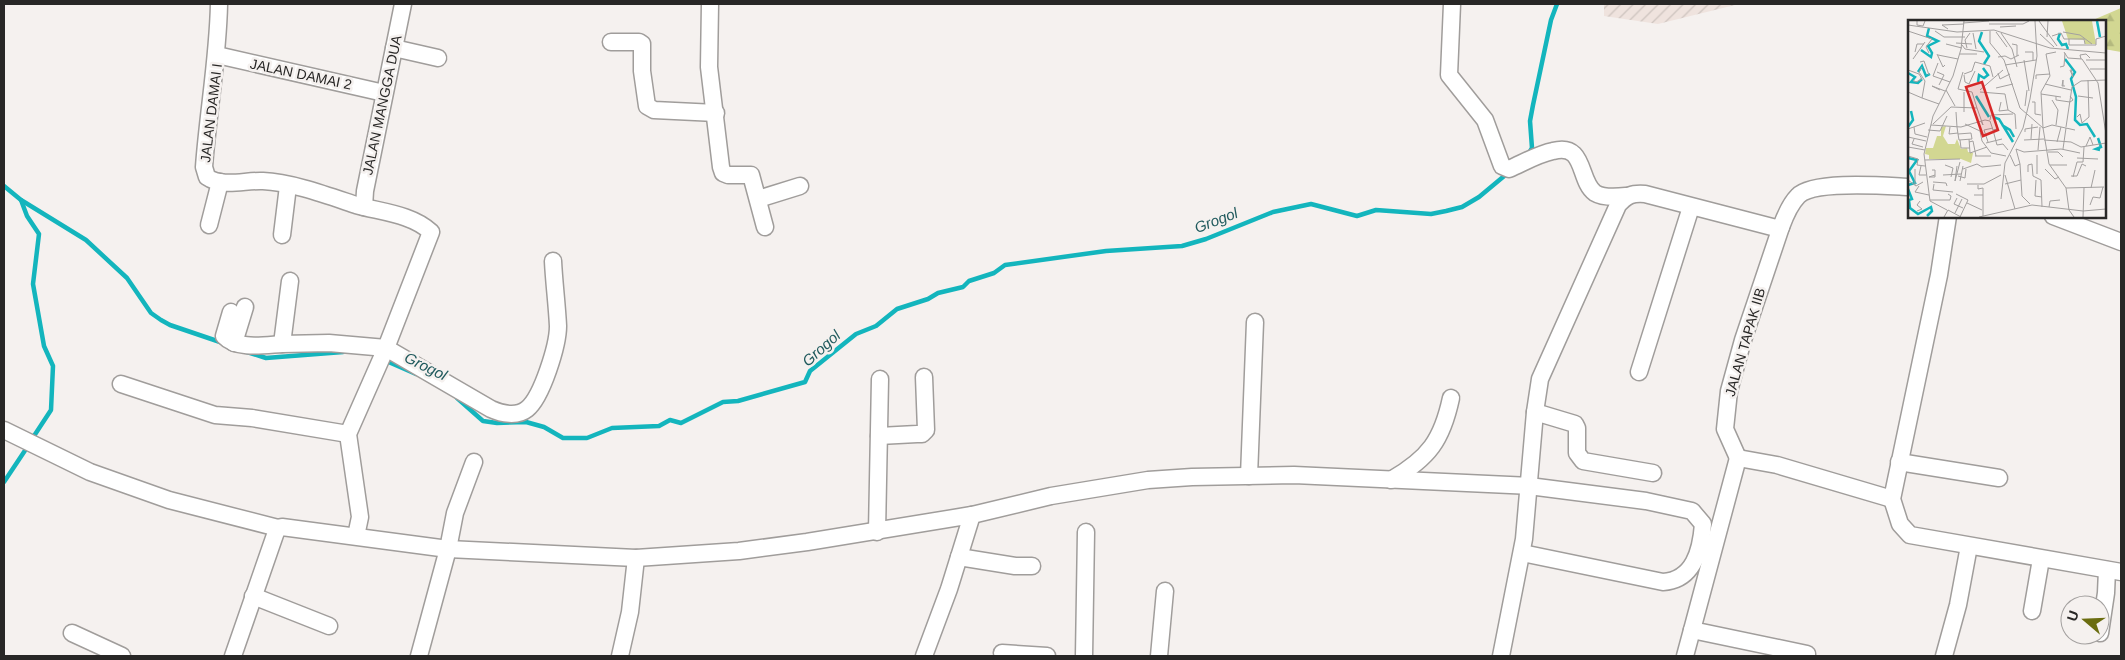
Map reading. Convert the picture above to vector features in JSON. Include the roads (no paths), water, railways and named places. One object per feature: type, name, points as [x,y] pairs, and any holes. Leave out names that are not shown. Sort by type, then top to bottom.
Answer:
[{"type":"street","name":"JALAN DAMAI I","points":[[219,4],[218,55],[213,77],[204,167],[207,176],[220,182],[264,181],[293,187],[392,213],[425,226],[431,232],[382,357]]},
{"type":"street","name":"JALAN MANGGA DUA","points":[[364,207],[365,191],[403,4]]},
{"type":"street","points":[[710,4],[709,67],[721,167],[723,173],[751,175],[765,227]]},
{"type":"street","points":[[1452,4],[1448,75],[1485,120],[1502,166],[1509,169],[1547,153],[1565,150],[1576,156],[1588,185],[1596,194],[1611,197],[1626,196],[1634,193],[1645,194],[1772,228],[1780,226]]},
{"type":"street","points":[[611,42],[639,42],[642,44],[646,106],[654,110],[716,113]]},
{"type":"street","points":[[394,48],[438,58]]},
{"type":"street","name":"JALAN DAMAI 2","points":[[218,55],[384,93]]},
{"type":"street","points":[[209,225],[220,182]]},
{"type":"street","name":"JALAN TAPAK IIB","points":[[1738,458],[1725,429],[1729,391],[1780,226],[1787,213],[1799,195],[1810,189],[1870,184],[1908,187]]},
{"type":"street","points":[[758,199],[800,186]]},
{"type":"street","points":[[282,235],[293,187]]},
{"type":"street","points":[[1501,656],[1522,553],[1535,412],[1540,379],[1618,204],[1626,196]]},
{"type":"street","points":[[1639,372],[1691,207]]},
{"type":"street","points":[[1948,218],[1939,275],[1892,499],[1900,524],[1910,535],[2041,560],[2114,571],[2106,595]]},
{"type":"street","points":[[2059,218],[2120,238]]},
{"type":"street","points":[[238,310],[234,343],[252,345],[328,343],[382,357],[504,415],[527,410],[538,396],[549,369],[558,328],[552,261]]},
{"type":"street","points":[[282,344],[290,281]]},
{"type":"street","points":[[1249,476],[1255,322]]},
{"type":"street","points":[[356,536],[360,517],[348,434],[382,357]]},
{"type":"street","points":[[879,436],[922,434],[926,430],[924,377]]},
{"type":"street","points":[[877,532],[880,379]]},
{"type":"street","points":[[121,384],[209,413],[348,434]]},
{"type":"street","points":[[1391,480],[1413,467],[1436,442],[1448,415],[1451,398]]},
{"type":"street","points":[[1535,412],[1575,424],[1577,428],[1576,453],[1583,461],[1654,473]]},
{"type":"street","points":[[4,430],[77,467],[169,500],[278,528],[286,526],[448,549],[636,558],[739,551],[877,532],[972,516],[1051,496],[1148,480],[1294,475],[1528,486],[1646,500],[1692,511],[1703,524],[1702,534],[1690,568],[1681,578],[1673,582],[1663,582],[1522,553]]},
{"type":"street","points":[[1685,656],[1738,458],[1777,465],[1892,499]]},
{"type":"street","points":[[419,656],[448,549],[455,513],[474,462]]},
{"type":"street","points":[[1900,462],[1999,478]]},
{"type":"street","points":[[924,656],[960,557],[972,516]]},
{"type":"street","points":[[233,656],[252,596],[278,528]]},
{"type":"street","points":[[1084,656],[1086,532]]},
{"type":"street","points":[[1944,656],[1958,606],[1969,546]]},
{"type":"street","points":[[960,557],[1015,566],[1032,566]]},
{"type":"street","points":[[620,656],[630,612],[636,558]]},
{"type":"street","points":[[2032,610],[2041,560]]},
{"type":"street","points":[[1159,656],[1165,591]]},
{"type":"street","points":[[252,596],[329,626]]},
{"type":"street","points":[[1692,630],[1807,654]]},
{"type":"street","points":[[72,633],[122,656]]},
{"type":"street","points":[[1003,649],[1047,656]]},
{"type":"waterway","name":"Grogol","points":[[1529,153],[1532,148],[1530,121],[1533,105],[1551,20],[1557,4]]},
{"type":"waterway","name":"Grogol","points":[[457,398],[483,421],[497,423],[526,422],[544,427],[563,438],[587,438],[612,428],[659,426],[670,420],[681,423],[723,402],[738,401],[805,382],[810,371],[856,334],[876,326],[897,309],[928,299],[938,293],[963,287],[969,281],[994,273],[1005,265],[1106,251],[1182,246],[1206,239],[1273,212],[1311,204],[1357,216],[1376,210],[1431,214],[1462,207],[1479,197],[1509,172]]},
{"type":"waterway","name":"Grogol","points":[[4,186],[21,200],[86,240],[127,278],[151,313],[170,325],[223,343]]},
{"type":"waterway","name":"Grogol","points":[[21,200],[27,216],[39,234],[33,284],[44,346],[53,366],[51,410],[32,439]]},
{"type":"waterway","name":"Grogol","points":[[247,352],[266,358],[343,352]]},
{"type":"waterway","name":"Grogol","points":[[384,360],[416,374]]},
{"type":"waterway","name":"Grogol","points":[[4,482],[28,446]]}]
